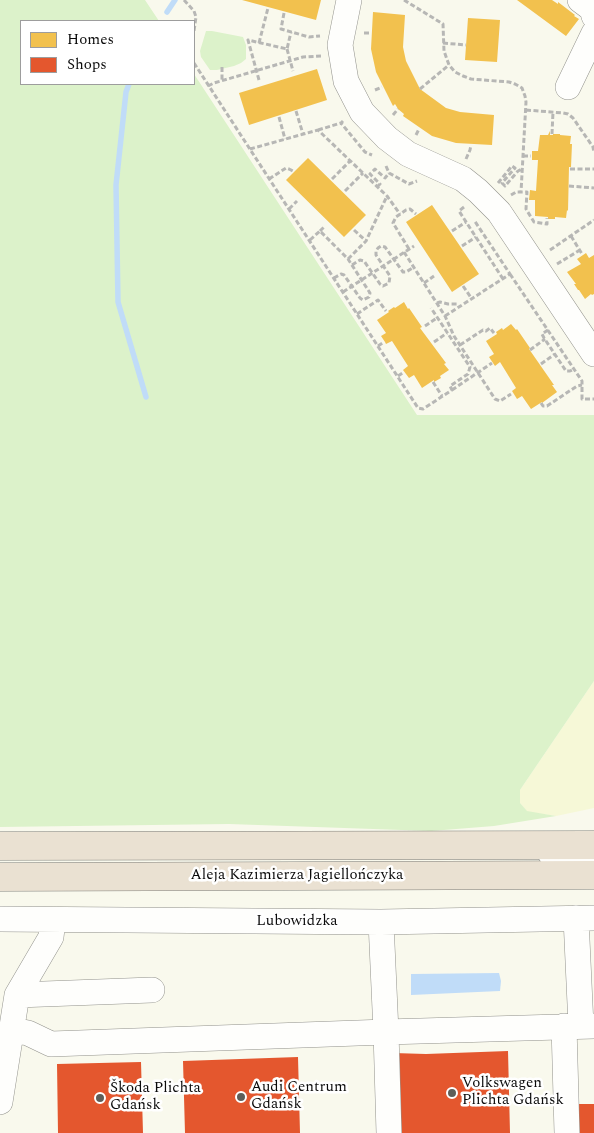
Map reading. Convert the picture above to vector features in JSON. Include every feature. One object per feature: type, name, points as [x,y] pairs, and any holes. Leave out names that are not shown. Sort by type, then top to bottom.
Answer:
[{"type":"highway","name":"Aleja Kazimierza Jagiellończyka","points":[[0,846],[508,845],[593,860]]},
{"type":"highway","name":"Aleja Kazimierza Jagiellończyka","points":[[0,877],[509,875],[593,860]]},
{"type":"street","points":[[349,0],[340,45],[346,81],[362,112],[387,138],[408,154],[463,179],[478,190],[499,212],[594,354]]},
{"type":"street","points":[[580,0],[592,9],[594,16]]},
{"type":"street","points":[[568,87],[594,33]]},
{"type":"street","points":[[567,1133],[580,1026],[585,918]]},
{"type":"street","name":"Lubowidzka","points":[[0,919],[381,922],[585,918]]},
{"type":"street","points":[[0,1102],[17,995],[51,937],[53,920]]},
{"type":"street","points":[[381,922],[389,1133]]},
{"type":"street","points":[[17,995],[152,990]]},
{"type":"street","points":[[12,1030],[28,1033],[51,1044],[580,1026]]},
{"type":"path","points":[[404,0],[443,24],[444,51],[449,65],[455,72],[471,79],[510,82],[522,88],[525,96],[526,110],[521,192]]},
{"type":"path","points":[[185,1],[194,11],[196,17],[195,28]]},
{"type":"path","points":[[259,43],[268,8]]},
{"type":"path","points":[[284,13],[281,29],[309,36],[321,36],[327,32]]},
{"type":"path","points":[[291,32],[287,49],[293,70]]},
{"type":"path","points":[[259,80],[248,40],[287,49]]},
{"type":"path","points":[[443,43],[466,45]]},
{"type":"path","points":[[208,86],[214,82],[303,57],[322,56],[324,64]]},
{"type":"path","points":[[195,65],[418,408],[423,409],[492,364]]},
{"type":"path","points":[[420,89],[449,65]]},
{"type":"path","points":[[222,67],[222,80]]},
{"type":"path","points":[[526,110],[568,114],[573,118],[593,147],[594,153]]},
{"type":"path","points":[[296,111],[302,134]]},
{"type":"path","points":[[552,134],[553,112]]},
{"type":"path","points":[[279,117],[286,139]]},
{"type":"path","points":[[250,150],[341,123],[346,118]]},
{"type":"path","points":[[341,123],[365,152],[378,158]]},
{"type":"path","points":[[318,130],[387,196],[400,214]]},
{"type":"path","points":[[464,164],[471,145]]},
{"type":"path","points":[[523,156],[531,156]]},
{"type":"path","points":[[332,178],[350,160]]},
{"type":"path","points":[[384,161],[389,173],[409,184],[423,179]]},
{"type":"path","points":[[495,186],[512,166],[515,168],[502,183],[505,186],[522,169]]},
{"type":"path","points":[[269,179],[286,168],[293,171]]},
{"type":"path","points":[[377,187],[380,184],[370,174],[375,169],[384,178],[389,173]]},
{"type":"path","points":[[570,169],[594,169]]},
{"type":"path","points":[[345,191],[363,173]]},
{"type":"path","points":[[569,186],[594,188]]},
{"type":"path","points":[[516,192],[528,192],[526,209],[534,222],[546,224],[547,218]]},
{"type":"path","points":[[348,259],[366,241],[387,196]]},
{"type":"path","points":[[461,200],[465,206],[459,211],[503,278]]},
{"type":"path","points":[[289,209],[297,201]]},
{"type":"path","points":[[410,249],[393,223],[396,217],[406,210],[410,209],[416,214]]},
{"type":"path","points":[[470,214],[582,382],[582,399],[594,400]]},
{"type":"path","points":[[554,248],[594,220]]},
{"type":"path","points":[[452,231],[466,222]]},
{"type":"path","points":[[310,240],[324,227]]},
{"type":"path","points":[[354,230],[366,241]]},
{"type":"path","points":[[320,231],[352,264],[370,293],[369,297],[363,300],[360,298],[344,275],[340,274],[334,278]]},
{"type":"path","points":[[556,269],[556,265],[581,252],[571,236]]},
{"type":"path","points":[[462,246],[476,237]]},
{"type":"path","points":[[352,264],[360,260],[364,261],[383,286],[390,284],[390,276],[376,255],[376,251],[381,246],[385,247],[403,272],[414,267]]},
{"type":"path","points":[[343,292],[414,246]]},
{"type":"path","points":[[404,252],[445,316],[454,336],[495,399],[500,401],[511,394]]},
{"type":"path","points":[[445,316],[510,274]]},
{"type":"path","points":[[424,283],[434,276]]},
{"type":"path","points":[[463,286],[472,299]]},
{"type":"path","points":[[357,314],[378,300],[386,311]]},
{"type":"path","points":[[437,303],[457,304],[459,307]]},
{"type":"path","points":[[431,308],[470,367],[468,374],[450,386],[452,390]]},
{"type":"path","points":[[425,326],[437,318]]},
{"type":"path","points":[[460,345],[483,330],[486,331],[490,328],[494,333]]},
{"type":"path","points":[[548,330],[542,334],[566,371],[574,369]]},
{"type":"path","points":[[434,342],[447,333]]},
{"type":"path","points":[[530,350],[545,339]]},
{"type":"path","points":[[378,346],[384,342]]},
{"type":"path","points":[[540,364],[555,354]]},
{"type":"path","points":[[398,376],[404,372]]},
{"type":"path","points":[[433,382],[442,396]]},
{"type":"path","points":[[541,403],[543,406],[547,406],[577,386],[582,385]]},
{"type":"green space","points":[[0,0],[145,0],[158,20],[20,20],[20,85],[195,85],[195,76],[417,415],[594,415],[594,681],[520,790],[520,803],[527,811],[556,816],[494,826],[431,831],[229,824],[0,827]]},
{"type":"green space","points":[[206,31],[243,37],[246,45],[246,59],[234,66],[210,70],[201,57],[200,51]]},
{"type":"green space","points":[[594,681],[594,808],[556,816],[527,812],[520,803],[520,790]]},
{"type":"water","points":[[499,973],[501,981],[500,991],[411,995],[411,974]]},
{"type":"building: Homes","points":[[242,0],[321,0],[316,20]]},
{"type":"building: Homes","points":[[517,0],[552,0],[558,4],[558,2],[579,19],[566,36]]},
{"type":"building: Homes","points":[[373,12],[405,15],[403,47],[406,61],[420,89],[446,108],[460,112],[494,115],[492,145],[456,143],[432,136],[403,116],[404,114],[395,104],[393,106],[376,72],[371,49]]},
{"type":"building: Homes","points":[[468,18],[500,20],[497,62],[465,60]]},
{"type":"building: Homes","points":[[317,69],[327,100],[249,125],[239,93]]},
{"type":"building: Homes","points":[[550,131],[550,135],[571,136],[571,167],[569,167],[568,211],[566,218],[555,217],[555,219],[548,219],[548,217],[535,216],[535,200],[529,200],[530,190],[536,191],[538,160],[532,160],[532,151],[538,151],[540,135],[548,135]]},
{"type":"building: Homes","points":[[308,158],[366,215],[344,237],[286,180]]},
{"type":"building: Homes","points":[[432,205],[479,274],[452,292],[406,222]]},
{"type":"building: Homes","points":[[586,253],[589,258],[594,255],[594,294],[585,299],[567,272],[581,264],[577,259]]},
{"type":"building: Homes","points":[[404,302],[449,370],[440,376],[441,378],[422,388],[414,375],[409,378],[403,370],[408,366],[392,341],[386,344],[381,336],[386,333],[377,320]]},
{"type":"building: Homes","points":[[511,324],[517,329],[530,348],[557,392],[531,409],[522,396],[517,399],[512,391],[516,388],[500,362],[495,366],[489,357],[494,354],[486,341],[497,334],[496,332],[502,328],[503,330]]},
{"type":"building: Shops","name":"Volkswagen Plichta Gdańsk","points":[[508,1051],[510,1133],[396,1133],[393,1053],[426,1054]]},
{"type":"building: Shops","name":"Audi Centrum Gdańsk","points":[[298,1057],[300,1133],[185,1133],[183,1061]]},
{"type":"building: Shops","name":"Škoda Plichta Gdańsk","points":[[141,1062],[143,1133],[58,1133],[57,1064]]},
{"type":"building: Shops","points":[[572,1104],[594,1104],[594,1133],[573,1133]]},
{"type":"waterway","points":[[167,12],[175,0]]},
{"type":"waterway","points":[[129,85],[126,92],[116,185],[118,302],[146,397]]},
{"type":"place","name":"Volkswagen Plichta Gdańsk","points":[[452,1093]]},
{"type":"place","name":"Audi Centrum Gdańsk","points":[[241,1097]]},
{"type":"place","name":"Škoda Plichta Gdańsk","points":[[100,1098]]}]
